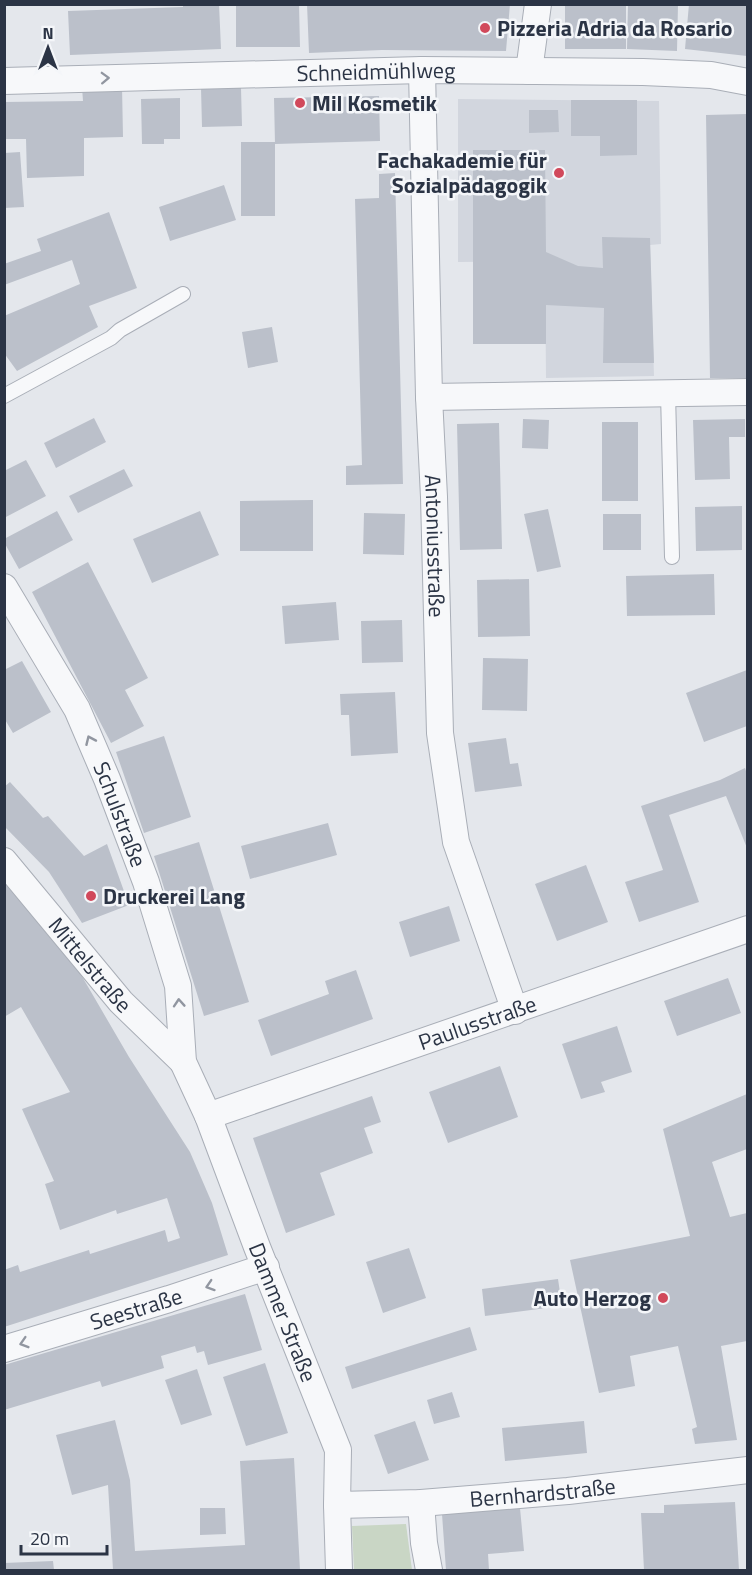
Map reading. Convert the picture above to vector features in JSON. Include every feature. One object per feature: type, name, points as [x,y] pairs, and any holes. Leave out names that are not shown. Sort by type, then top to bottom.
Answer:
[{"type":"street","points":[[529,71],[538,4]]},
{"type":"street","name":"Schneidmühlweg","points":[[4,81],[422,70],[643,72],[711,75],[747,82]]},
{"type":"street","name":"Antoniusstraße","points":[[422,70],[429,397],[435,497],[440,733],[456,842],[515,1011]]},
{"type":"street","points":[[429,397],[747,392]]},
{"type":"street","name":"Schulstraße","points":[[4,587],[77,709],[111,789],[146,882],[178,986],[183,1062]]},
{"type":"street","name":"Mittelstraße","points":[[4,861],[121,1002],[183,1062]]},
{"type":"street","name":"Paulusstraße","points":[[208,1116],[747,929]]},
{"type":"street","name":"Dammer Straße","points":[[183,1062],[208,1116],[338,1450],[339,1570]]},
{"type":"street","name":"Seestraße","points":[[4,1348],[169,1299],[266,1267]]},
{"type":"street","name":"Bernhardstraße","points":[[337,1505],[421,1503],[568,1491],[747,1470]]},
{"type":"street","points":[[421,1503],[424,1544],[429,1570]]},
{"type":"lane","points":[[4,396],[111,338],[120,330],[183,294]]},
{"type":"lane","points":[[668,393],[672,557]]},
{"type":"shaded area","name":"Fachakademie für Sozialpädagogik","points":[[458,99],[659,101],[661,244],[650,245],[654,376],[546,378],[545,261],[458,262]]},
{"type":"green space","points":[[406,1524],[412,1570],[354,1570],[352,1526]]},
{"type":"building","points":[[183,4],[219,4],[221,49],[70,55],[68,11],[183,7]]},
{"type":"building","points":[[236,4],[299,4],[300,47],[236,47]]},
{"type":"building","points":[[307,4],[510,4],[506,51],[382,50],[309,53]]},
{"type":"building","points":[[565,4],[626,4],[626,49],[565,49]]},
{"type":"building","points":[[628,4],[678,4],[677,51],[627,49]]},
{"type":"building","points":[[689,4],[747,4],[747,56],[685,49]]},
{"type":"building","points":[[122,86],[123,137],[84,138],[84,176],[27,178],[26,139],[4,139],[4,102],[83,101],[82,87]]},
{"type":"building","points":[[201,88],[241,88],[242,126],[202,127]]},
{"type":"building","points":[[379,96],[380,141],[275,144],[274,98]]},
{"type":"building","points":[[180,98],[180,139],[164,139],[164,144],[142,144],[141,99]]},
{"type":"building","points":[[571,100],[637,100],[637,155],[600,156],[600,136],[571,136]]},
{"type":"building","points":[[529,110],[558,110],[559,132],[529,133]]},
{"type":"building","points":[[747,114],[747,378],[710,378],[706,115]]},
{"type":"building","points":[[241,142],[275,142],[275,216],[241,216]]},
{"type":"building","points":[[473,150],[545,150],[546,252],[578,266],[603,268],[602,237],[650,238],[654,363],[603,363],[604,308],[546,305],[546,344],[473,344]]},
{"type":"building","points":[[20,152],[24,207],[4,208],[4,153]]},
{"type":"building","points":[[395,173],[403,484],[346,485],[346,466],[362,465],[355,199],[379,198],[379,174]]},
{"type":"building","points":[[224,185],[236,220],[170,241],[159,207]]},
{"type":"building","points":[[109,212],[137,288],[89,306],[98,327],[17,371],[4,353],[4,316],[80,284],[72,260],[4,285],[4,264],[41,251],[37,239]]},
{"type":"building","points":[[272,327],[278,362],[248,368],[242,332]]},
{"type":"building","points":[[94,418],[106,442],[56,468],[44,443]]},
{"type":"building","points":[[523,419],[549,420],[548,449],[522,448]]},
{"type":"building","points":[[745,419],[745,437],[729,437],[730,479],[695,480],[693,420]]},
{"type":"building","points":[[602,422],[638,422],[638,501],[602,501]]},
{"type":"building","points":[[499,423],[502,549],[460,550],[457,424]]},
{"type":"building","points":[[26,460],[46,496],[4,518],[4,471]]},
{"type":"building","points":[[124,469],[133,486],[78,513],[69,496]]},
{"type":"building","points":[[313,500],[313,551],[240,551],[240,501]]},
{"type":"building","points":[[742,506],[742,550],[696,551],[695,507]]},
{"type":"building","points":[[548,509],[561,567],[537,572],[524,514]]},
{"type":"building","points":[[57,511],[73,540],[19,569],[4,539]]},
{"type":"building","points":[[200,511],[219,555],[152,583],[133,539]]},
{"type":"building","points":[[364,513],[405,514],[404,555],[363,554]]},
{"type":"building","points":[[603,514],[641,514],[641,550],[603,550]]},
{"type":"building","points":[[88,562],[148,678],[125,690],[144,726],[111,743],[32,592]]},
{"type":"building","points":[[714,574],[715,615],[627,616],[626,576]]},
{"type":"building","points":[[529,579],[530,636],[478,637],[477,580]]},
{"type":"building","points":[[336,602],[339,640],[285,644],[282,606]]},
{"type":"building","points":[[402,620],[403,662],[362,663],[361,621]]},
{"type":"building","points":[[483,658],[528,659],[527,711],[482,710]]},
{"type":"building","points":[[22,661],[51,712],[13,733],[4,718],[4,670]]},
{"type":"building","points":[[747,670],[747,726],[704,742],[686,693]]},
{"type":"building","points":[[395,692],[398,753],[351,756],[349,715],[341,715],[340,694]]},
{"type":"building","points":[[164,736],[191,817],[144,833],[116,752]]},
{"type":"building","points":[[506,738],[510,764],[518,763],[522,786],[475,792],[468,743]]},
{"type":"building","points":[[745,768],[747,774],[747,848],[726,796],[669,815],[699,902],[639,922],[625,882],[663,870],[641,806],[720,780]]},
{"type":"building","points":[[10,782],[43,818],[48,816],[84,856],[107,844],[129,905],[82,923],[49,872],[4,826],[4,787]]},
{"type":"building","points":[[328,823],[337,855],[250,879],[241,846]]},
{"type":"building","points":[[199,842],[249,1002],[204,1016],[154,856]]},
{"type":"building","points":[[586,865],[608,922],[557,941],[535,884]]},
{"type":"building","points":[[4,882],[80,973],[129,1057],[190,1152],[212,1203],[228,1255],[4,1327],[4,1270],[18,1265],[20,1272],[89,1250],[90,1254],[165,1230],[168,1242],[180,1238],[167,1198],[117,1214],[116,1210],[60,1230],[45,1184],[54,1181],[22,1109],[70,1092],[21,1007],[4,1017]]},
{"type":"building","points":[[449,906],[460,941],[410,957],[399,922]]},
{"type":"building","points":[[356,970],[373,1019],[271,1056],[258,1020],[329,994],[325,981]]},
{"type":"building","points":[[728,978],[741,1013],[677,1036],[664,1001]]},
{"type":"building","points":[[617,1026],[632,1072],[601,1082],[605,1092],[581,1099],[562,1044]]},
{"type":"building","points":[[500,1066],[518,1117],[448,1143],[429,1092]]},
{"type":"building","points":[[747,1094],[747,1149],[712,1162],[730,1217],[747,1213],[747,1341],[721,1346],[737,1440],[695,1444],[692,1429],[697,1427],[678,1346],[630,1356],[635,1386],[599,1393],[570,1260],[690,1236],[663,1129]]},
{"type":"building","points":[[372,1096],[381,1122],[364,1128],[373,1153],[320,1173],[335,1215],[286,1233],[253,1138]]},
{"type":"building","points":[[409,1248],[426,1298],[383,1313],[366,1262]]},
{"type":"building","points":[[558,1279],[562,1306],[485,1316],[482,1289]]},
{"type":"building","points":[[245,1294],[262,1350],[208,1365],[204,1351],[197,1353],[195,1346],[161,1356],[164,1368],[102,1387],[100,1381],[4,1410],[4,1365]]},
{"type":"building","points":[[470,1327],[477,1350],[352,1389],[345,1367]]},
{"type":"building","points":[[265,1363],[288,1433],[246,1446],[223,1377]]},
{"type":"building","points":[[197,1369],[212,1415],[181,1425],[165,1380]]},
{"type":"building","points":[[452,1392],[460,1417],[434,1424],[427,1400]]},
{"type":"building","points":[[115,1420],[130,1480],[135,1551],[245,1545],[240,1461],[294,1458],[300,1570],[113,1570],[108,1485],[72,1495],[56,1435]]},
{"type":"building","points":[[415,1421],[429,1460],[388,1474],[374,1435]]},
{"type":"building","points":[[584,1421],[587,1453],[505,1461],[502,1428]]},
{"type":"building","points":[[735,1502],[739,1570],[644,1570],[641,1513],[664,1513],[664,1505]]},
{"type":"building","points":[[200,1508],[225,1508],[226,1534],[200,1535]]},
{"type":"building","points":[[520,1508],[524,1551],[488,1554],[489,1570],[446,1570],[442,1514]]},
{"type":"building","points":[[53,1561],[54,1570],[4,1570],[4,1563]]},
{"type":"place","name":"Pizzeria Adria da Rosario","points":[[485,28]]},
{"type":"place","name":"Mil Kosmetik","points":[[300,103]]},
{"type":"place","name":"Fachakademie für Sozialpädagogik","points":[[559,173]]},
{"type":"place","name":"Druckerei Lang","points":[[91,896]]},
{"type":"place","name":"Auto Herzog","points":[[663,1298]]}]
